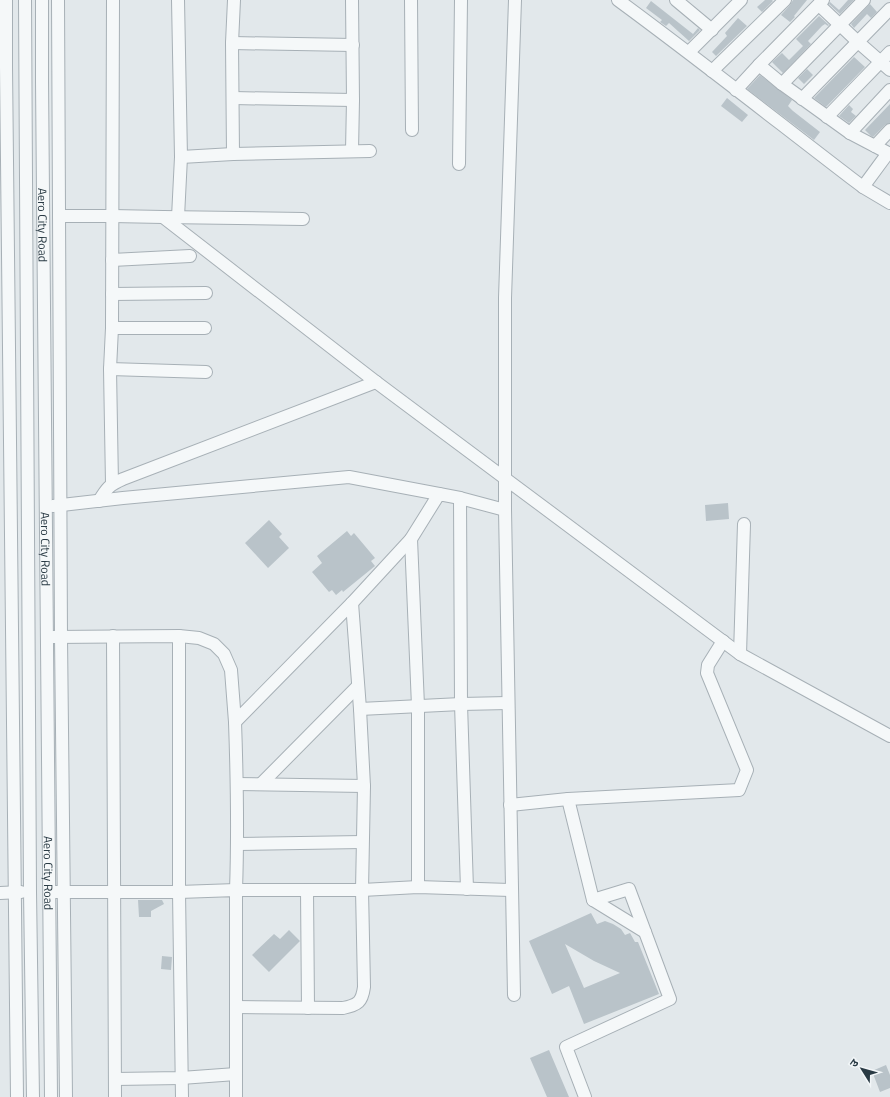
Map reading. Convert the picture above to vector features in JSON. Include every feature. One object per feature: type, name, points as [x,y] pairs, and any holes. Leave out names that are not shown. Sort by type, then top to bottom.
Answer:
[{"type":"street","points":[[6,0],[2,64],[5,511],[17,1097]]},
{"type":"street","name":"Aero City Road","points":[[25,0],[30,892],[33,1097]]},
{"type":"street","name":"Aero City Road","points":[[42,0],[48,892],[51,1097]]},
{"type":"street","points":[[58,0],[61,637],[66,1097]]},
{"type":"street","points":[[112,484],[110,369],[112,328],[113,0]]},
{"type":"street","points":[[178,0],[181,158],[178,218]]},
{"type":"street","points":[[233,154],[232,43],[234,0]]},
{"type":"street","points":[[352,0],[352,151]]},
{"type":"street","points":[[411,0],[412,130]]},
{"type":"street","points":[[459,164],[461,0]]},
{"type":"street","points":[[514,995],[505,510],[505,298],[515,0]]},
{"type":"street","points":[[618,0],[689,52],[736,90],[863,186],[890,203]]},
{"type":"street","points":[[676,0],[712,30]]},
{"type":"street","points":[[689,52],[741,0]]},
{"type":"street","points":[[782,84],[864,0]]},
{"type":"street","points":[[712,71],[783,1]]},
{"type":"street","points":[[736,90],[759,64],[821,2],[840,25],[890,70]]},
{"type":"street","points":[[802,99],[890,9]]},
{"type":"street","points":[[232,43],[353,44]]},
{"type":"street","points":[[827,117],[890,52]]},
{"type":"street","points":[[2,64],[25,68]]},
{"type":"street","points":[[759,64],[782,84],[850,133],[889,153],[863,186]]},
{"type":"street","points":[[850,133],[890,90]]},
{"type":"street","points":[[233,98],[353,100]]},
{"type":"street","points":[[875,146],[890,130]]},
{"type":"street","points":[[181,158],[233,154],[370,151]]},
{"type":"street","points":[[59,216],[303,219]]},
{"type":"street","points":[[163,217],[376,382],[723,642],[740,654],[890,736]]},
{"type":"street","points":[[112,260],[190,256]]},
{"type":"street","points":[[112,294],[206,293]]},
{"type":"street","points":[[112,328],[205,328]]},
{"type":"street","points":[[110,369],[206,372]]},
{"type":"street","points":[[99,501],[106,489],[112,484],[376,382]]},
{"type":"street","points":[[46,508],[99,501],[349,477],[460,498],[505,510]]},
{"type":"street","points":[[235,722],[352,603],[411,539],[439,494]]},
{"type":"street","points":[[460,498],[462,704],[467,889]]},
{"type":"street","points":[[740,654],[744,524]]},
{"type":"street","points":[[411,539],[418,706],[418,887]]},
{"type":"street","points":[[236,1007],[343,1008],[352,1006],[359,1002],[363,995],[362,842],[364,786],[352,603]]},
{"type":"street","points":[[113,636],[115,1097]]},
{"type":"street","points":[[47,637],[179,636],[199,638],[214,644],[224,654],[231,670],[235,722],[238,844],[236,890],[236,1097]]},
{"type":"street","points":[[179,636],[179,892],[182,1097]]},
{"type":"street","points":[[510,805],[568,799],[740,790],[747,770],[707,673],[708,665],[723,642]]},
{"type":"street","points":[[260,784],[358,686]]},
{"type":"street","points":[[360,709],[508,703]]},
{"type":"street","points":[[237,784],[364,786]]},
{"type":"street","points":[[568,799],[594,900],[645,932]]},
{"type":"street","points":[[238,844],[362,842]]},
{"type":"street","points":[[48,892],[362,890],[418,887],[512,890]]},
{"type":"street","points":[[585,1097],[566,1047],[670,999],[628,889],[594,900]]},
{"type":"street","points":[[307,890],[308,1008]]},
{"type":"street","points":[[0,893],[30,892]]},
{"type":"street","points":[[115,1079],[181,1078],[236,1074]]},
{"type":"building","points":[[765,0],[773,1],[762,12],[757,7]]},
{"type":"building","points":[[793,0],[807,0],[790,22],[781,15]]},
{"type":"building","points":[[848,0],[854,0],[840,14],[829,4],[830,2],[839,10]]},
{"type":"building","points":[[651,1],[693,34],[698,28],[700,30],[689,41],[669,23],[666,26],[660,22],[662,20],[646,8]]},
{"type":"building","points":[[870,4],[877,12],[871,18],[867,14],[854,28],[851,24]]},
{"type":"building","points":[[819,16],[829,25],[828,26],[825,24],[822,26],[808,41],[811,44],[783,73],[772,62],[782,53],[789,60],[803,46],[796,39]]},
{"type":"building","points":[[738,18],[747,26],[716,56],[712,52],[727,36],[725,33]]},
{"type":"building","points":[[854,57],[865,67],[826,107],[814,98]]},
{"type":"building","points":[[807,69],[813,75],[804,84],[798,78]]},
{"type":"building","points":[[760,75],[792,100],[788,106],[820,132],[814,140],[747,89]]},
{"type":"building","points":[[727,98],[748,115],[742,122],[721,106]]},
{"type":"building","points":[[890,104],[890,123],[885,125],[873,137],[871,136],[865,130]]},
{"type":"building","points":[[849,105],[853,109],[851,112],[856,116],[849,123],[839,116]]},
{"type":"building","points":[[728,503],[729,519],[706,521],[705,505]]},
{"type":"building","points":[[269,520],[282,534],[279,537],[289,548],[268,568],[245,543]]},
{"type":"building","points":[[347,531],[351,536],[354,533],[375,558],[371,561],[375,566],[343,592],[342,590],[336,595],[332,590],[329,592],[312,572],[322,563],[317,556]]},
{"type":"building","points":[[138,900],[162,900],[164,904],[151,911],[151,917],[139,917]]},
{"type":"building","points":[[591,913],[597,924],[605,921],[613,924],[621,929],[625,935],[630,933],[635,942],[638,942],[659,994],[584,1024],[569,986],[552,994],[529,941]],"holes":[[[565,944],[594,961],[620,973],[584,988]]]},
{"type":"building","points":[[289,930],[300,941],[269,972],[252,955],[274,934],[280,939]]},
{"type":"building","points":[[162,956],[172,957],[171,970],[161,969]]},
{"type":"building","points":[[549,1050],[569,1097],[547,1097],[530,1058]]},
{"type":"building","points":[[886,1065],[890,1075],[890,1088],[880,1092],[872,1071]]}]
